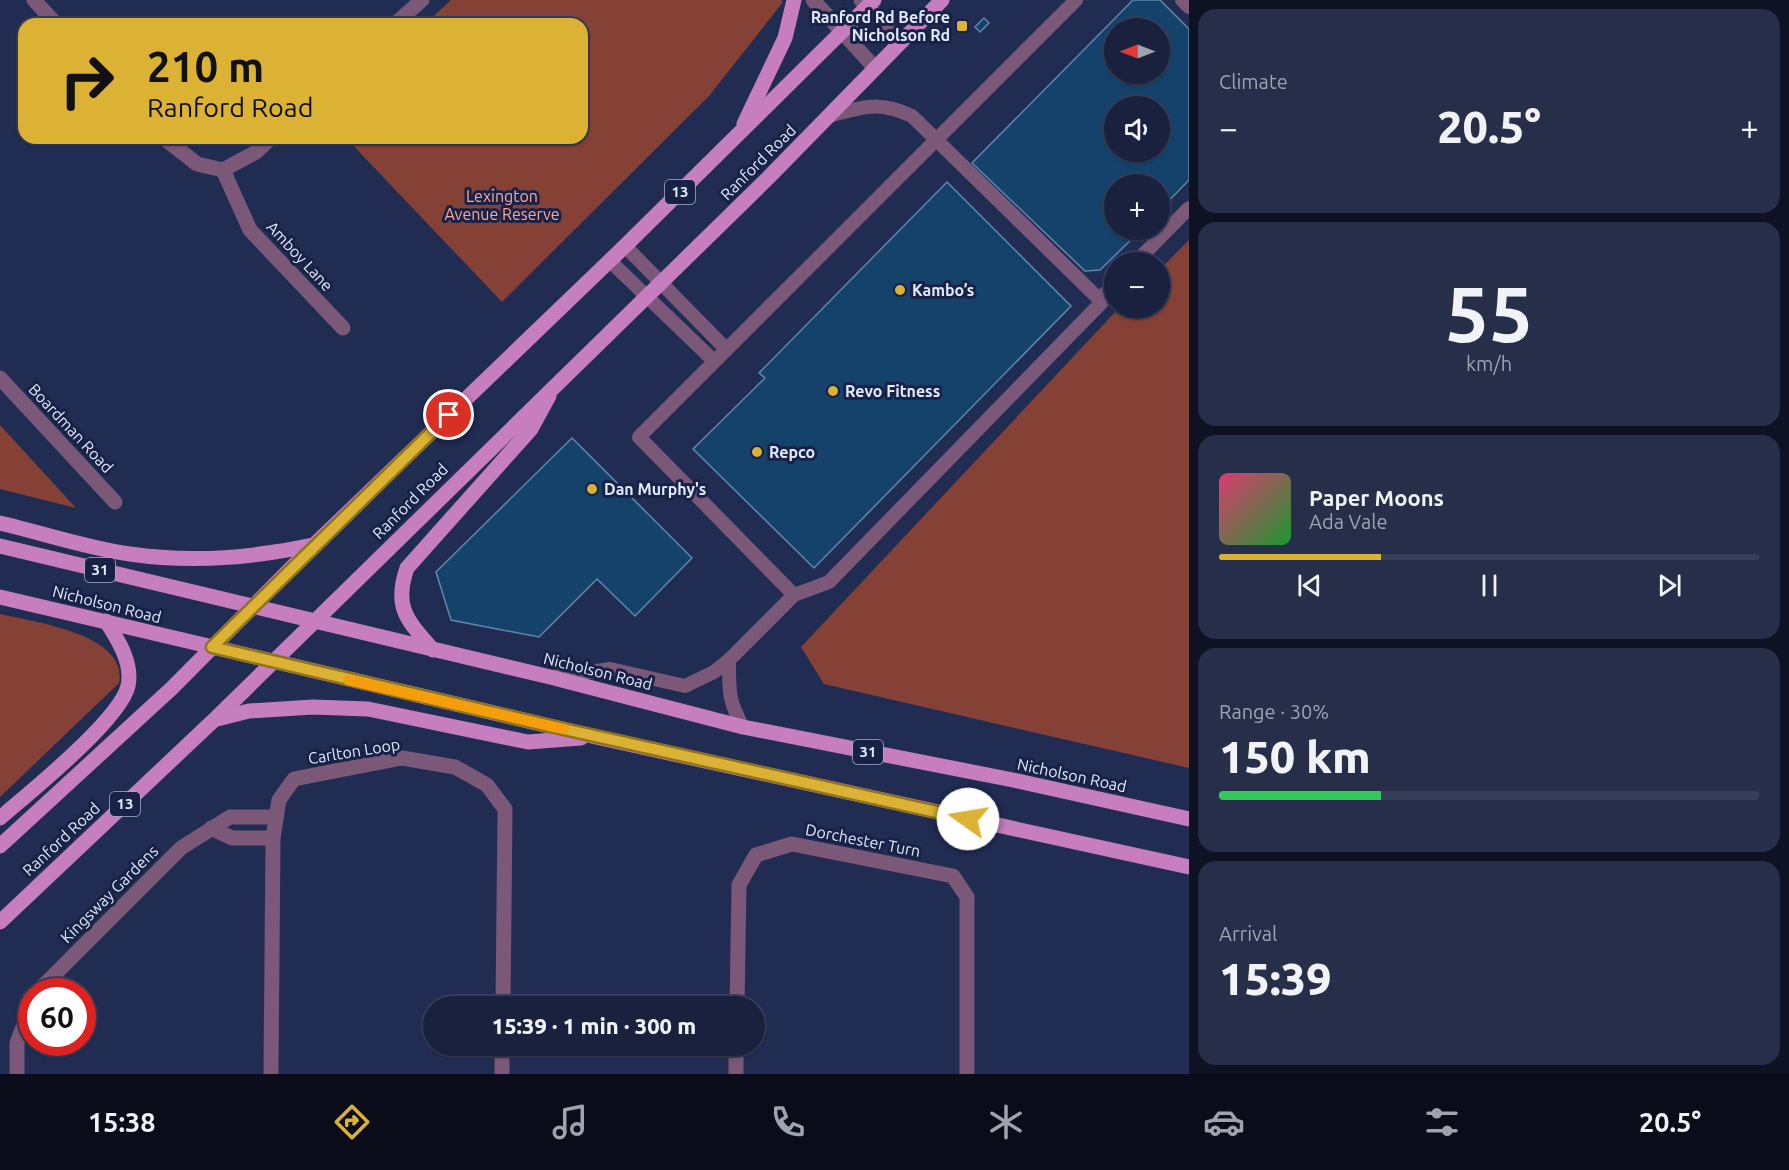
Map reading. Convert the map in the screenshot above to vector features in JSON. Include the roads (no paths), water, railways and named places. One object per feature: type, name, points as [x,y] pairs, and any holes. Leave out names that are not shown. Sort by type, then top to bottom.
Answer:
[{"type":"main road","points":[[741,132],[785,38],[794,0]]},
{"type":"main road","name":"Ranford Road","points":[[0,922],[215,719],[647,296],[829,116],[942,0]]},
{"type":"main road","name":"Ranford Road","points":[[0,846],[172,688],[314,545],[610,261],[843,32],[867,2]]},
{"type":"main road","points":[[433,651],[408,620],[401,604],[401,584],[407,568],[531,429],[556,383]]},
{"type":"main road","points":[[0,523],[128,554],[164,557],[241,558],[314,545]]},
{"type":"main road","name":"Nicholson Road","points":[[0,546],[433,651],[550,677],[743,727],[1013,780],[1189,819]]},
{"type":"main road","name":"Nicholson Road","points":[[0,597],[596,736],[1189,867]]},
{"type":"main road","points":[[0,818],[81,747],[113,711],[128,687],[128,671],[121,645],[106,621]]},
{"type":"main road","points":[[215,719],[249,711],[313,707],[368,709],[528,742],[596,736]]},
{"type":"street","points":[[34,0],[50,18]]},
{"type":"street","points":[[402,18],[422,0]]},
{"type":"street","points":[[813,0],[875,68]]},
{"type":"street","points":[[867,2],[901,41]]},
{"type":"street","points":[[172,144],[197,164],[224,170],[256,152],[265,144]]},
{"type":"street","name":"Amboy Lane","points":[[224,170],[250,230],[344,328]]},
{"type":"street","name":"Boardman Road","points":[[0,378],[115,502]]},
{"type":"street","name":"Carlton Loop","points":[[272,1074],[273,838],[279,800],[294,779],[402,759],[455,767],[487,785],[505,808],[503,996]]},
{"type":"street","name":"Kingsway Gardens","points":[[51,978],[181,848],[230,817],[276,817]]},
{"type":"street","points":[[211,828],[232,838],[273,838]]},
{"type":"street","name":"Dorchester Turn","points":[[737,996],[739,885],[756,855],[792,844],[953,876],[967,897],[967,1074]]},
{"type":"street","points":[[17,1074],[18,1040]]},
{"type":"street","points":[[502,1056],[502,1074]]},
{"type":"street","points":[[736,1056],[736,1074]]},
{"type":"lane","points":[[794,595],[639,437],[1076,0]]},
{"type":"lane","points":[[1182,0],[1189,7]]},
{"type":"lane","points":[[550,677],[610,669],[685,686],[714,672],[794,595],[829,582],[1102,302],[912,116],[892,106],[873,104],[829,116]]},
{"type":"lane","points":[[1146,252],[1189,208]]},
{"type":"lane","points":[[625,246],[726,349]]},
{"type":"lane","points":[[610,261],[714,361]]},
{"type":"lane","points":[[1100,299],[1104,295]]},
{"type":"lane","points":[[729,660],[728,690],[732,708],[743,727]]},
{"type":"place","name":"Ranford Rd Before Nicholson Rd","points":[[962,26]]},
{"type":"place","name":"Kambo’s","points":[[900,290]]},
{"type":"place","name":"Revo Fitness","points":[[833,391]]},
{"type":"place","name":"Repco","points":[[757,452]]},
{"type":"place","name":"Dan Murphy's","points":[[592,489]]},
{"type":"park label","name":"Lexington Avenue Reserve","points":[[502,205]]}]
